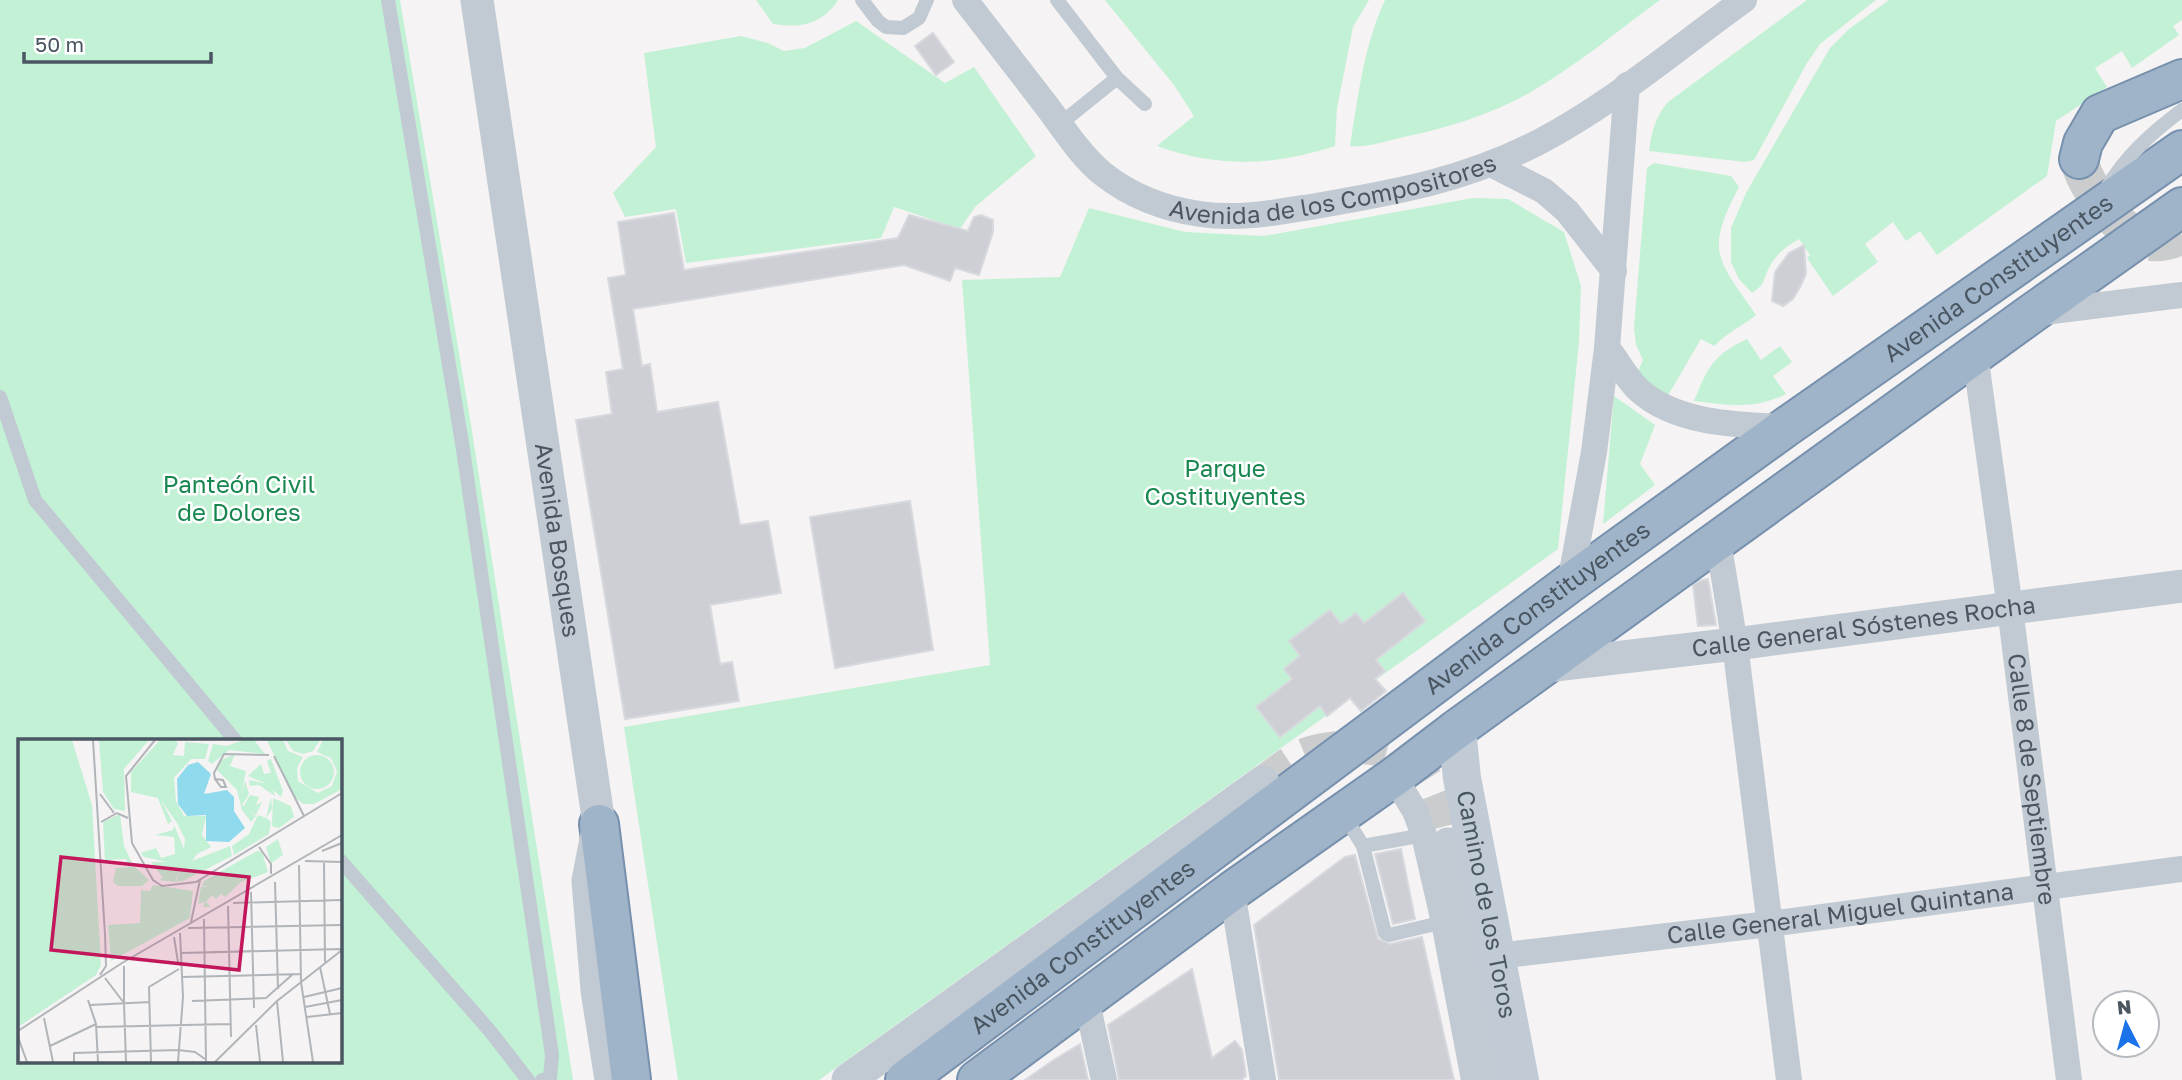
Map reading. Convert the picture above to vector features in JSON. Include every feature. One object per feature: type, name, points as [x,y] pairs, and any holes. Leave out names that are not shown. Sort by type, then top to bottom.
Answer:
[{"type":"highway","points":[[2079,159],[2083,143],[2100,114],[2182,79]]},
{"type":"highway","name":"Avenida Constituyentes","points":[[905,1080],[1570,583],[1786,427],[2182,150]]},
{"type":"highway","name":"Avenida Constituyentes","points":[[977,1080],[1232,891],[1343,814],[2182,207]]},
{"type":"highway","points":[[598,824],[631,1080]]},
{"type":"main road","name":"Camino de los Toros","points":[[1457,729],[1462,778],[1520,1080]]},
{"type":"street","name":"Avenida Bosques","points":[[477,0],[598,824],[588,881],[597,990],[611,1080]]},
{"type":"street","name":"Avenida de los Compositores","points":[[965,0],[1060,124],[1102,173],[1139,197],[1198,214],[1226,217],[1283,211],[1429,185],[1493,165],[1542,140],[1627,85],[1744,0]]},
{"type":"street","points":[[1570,583],[1594,452],[1607,348],[1627,85]]},
{"type":"street","points":[[1493,165],[1544,191],[1567,211],[1614,271]]},
{"type":"street","points":[[2031,314],[2182,295]]},
{"type":"street","points":[[1607,348],[1640,391],[1671,410],[1740,425],[1786,427]]},
{"type":"street","name":"Calle 8 de Septiembre","points":[[1975,355],[2010,608],[2069,1080]]},
{"type":"street","points":[[1718,541],[1735,644],[1789,1080]]},
{"type":"street","name":"Calle General Sóstenes Rocha","points":[[1546,666],[2182,586]]},
{"type":"street","points":[[1394,777],[1436,839],[1444,922],[1474,1080]]},
{"type":"street","points":[[848,1080],[1263,782]]},
{"type":"street","points":[[598,824],[616,872],[628,927],[647,1080]]},
{"type":"street","name":"Camino de los Toros","points":[[1436,839],[1499,1080]]},
{"type":"street","name":"Calle General Miguel Quintana","points":[[1498,956],[1769,924],[2182,869]]},
{"type":"street","points":[[1232,891],[1263,1080]]},
{"type":"street","points":[[1086,998],[1104,1080]]},
{"type":"lane","points":[[388,0],[462,443],[552,1055],[550,1078],[542,1080]]},
{"type":"lane","points":[[862,0],[886,27],[902,28],[919,18],[927,0]]},
{"type":"lane","points":[[1057,0],[1117,78],[1145,104]]},
{"type":"lane","points":[[1060,124],[1117,78]]},
{"type":"lane","points":[[2087,219],[2117,170],[2133,150],[2182,110]]},
{"type":"lane","points":[[0,397],[36,500],[234,739]]},
{"type":"lane","points":[[1343,814],[1363,846],[1385,933],[1390,935],[1444,922]]},
{"type":"lane","points":[[1363,846],[1436,839]]},
{"type":"lane","points":[[341,861],[490,1031],[528,1080]]},
{"type":"green space","name":"Panteón Civil de Dolores","points":[[0,0],[400,0],[471,425],[573,1080],[0,1080]]},
{"type":"green space","points":[[756,0],[838,0],[818,20],[792,25],[773,24]]},
{"type":"green space","points":[[1105,0],[1369,0],[1353,27],[1337,108],[1335,146],[1290,158],[1246,162],[1202,158],[1157,146],[1194,116],[1174,85]]},
{"type":"green space","points":[[1385,0],[1660,0],[1563,72],[1515,101],[1439,128],[1372,145],[1350,146],[1367,53]]},
{"type":"green space","points":[[1807,0],[1876,0],[1820,44],[1754,160],[1745,162],[1649,151],[1655,125],[1668,102]]},
{"type":"green space","points":[[1889,0],[2182,0],[2182,20],[2173,26],[2179,35],[2132,68],[2122,51],[2095,68],[2107,87],[2056,121],[2047,176],[1937,255],[1920,231],[1906,241],[1893,222],[1865,244],[1878,262],[1833,296],[1807,258],[1810,255],[1799,239],[1775,258],[1762,284],[1752,293],[1739,279],[1731,262],[1731,228],[1746,193],[1830,48],[1849,29]]},
{"type":"green space","points":[[856,21],[945,83],[974,67],[1036,156],[975,207],[960,229],[894,207],[881,238],[686,263],[676,209],[625,217],[613,193],[656,147],[644,53],[741,36],[768,43],[784,51],[805,48]]},
{"type":"green space","points":[[1654,163],[1731,176],[1739,187],[1722,227],[1720,255],[1732,281],[1756,315],[1714,346],[1701,339],[1667,397],[1636,376],[1643,360],[1636,345],[1634,328],[1647,168]]},
{"type":"green space","name":"Parque Costituyentes","points":[[1473,198],[1508,199],[1564,232],[1581,286],[1579,342],[1558,549],[819,1080],[678,1080],[624,727],[990,665],[962,280],[1060,277],[1089,208],[1185,232],[1264,236]]},
{"type":"green space","points":[[1747,339],[1761,360],[1780,346],[1792,362],[1773,376],[1786,394],[1752,404],[1729,405],[1694,401],[1713,363],[1726,351]]},
{"type":"green space","points":[[1614,396],[1655,425],[1640,464],[1655,485],[1603,524]]},
{"type":"building","points":[[933,33],[954,62],[936,75],[915,46]]},
{"type":"building","points":[[674,213],[684,270],[898,238],[909,215],[968,231],[974,217],[981,215],[993,220],[993,232],[979,275],[955,268],[950,281],[904,265],[633,309],[642,366],[650,364],[657,412],[718,402],[740,525],[768,521],[781,593],[710,605],[720,664],[732,662],[739,701],[625,719],[576,420],[612,414],[606,372],[623,369],[608,278],[626,275],[618,222]]},
{"type":"building","points":[[1804,245],[1806,274],[1793,299],[1783,306],[1772,301],[1775,272],[1789,253]]},
{"type":"building","points":[[910,501],[933,650],[835,668],[810,517]]},
{"type":"building","points":[[1708,579],[1716,625],[1698,626],[1693,585]]},
{"type":"building","points":[[1403,593],[1425,621],[1376,660],[1385,671],[1375,679],[1386,691],[1361,711],[1350,698],[1327,716],[1320,706],[1280,737],[1256,707],[1292,679],[1284,669],[1300,656],[1289,641],[1330,610],[1341,624],[1356,613],[1364,623]]},
{"type":"building","points":[[1401,849],[1415,919],[1393,924],[1375,854]]},
{"type":"building","points":[[1355,855],[1378,939],[1390,944],[1422,937],[1454,1080],[1279,1080],[1254,925],[1345,857]]},
{"type":"building","points":[[1192,969],[1212,1058],[1235,1041],[1242,1050],[1246,1076],[1241,1080],[1119,1080],[1108,1025]]},
{"type":"building","points":[[1080,1044],[1088,1080],[1025,1080],[1052,1061]]},
{"type":"tunnel","points":[[2079,159],[2083,173],[2093,190],[2129,232],[2138,238],[2158,242],[2182,235]]},
{"type":"tunnel","points":[[1263,782],[1297,758],[1309,753],[1351,747],[1381,750],[1408,761],[1424,776],[1437,804],[1448,844]]}]
